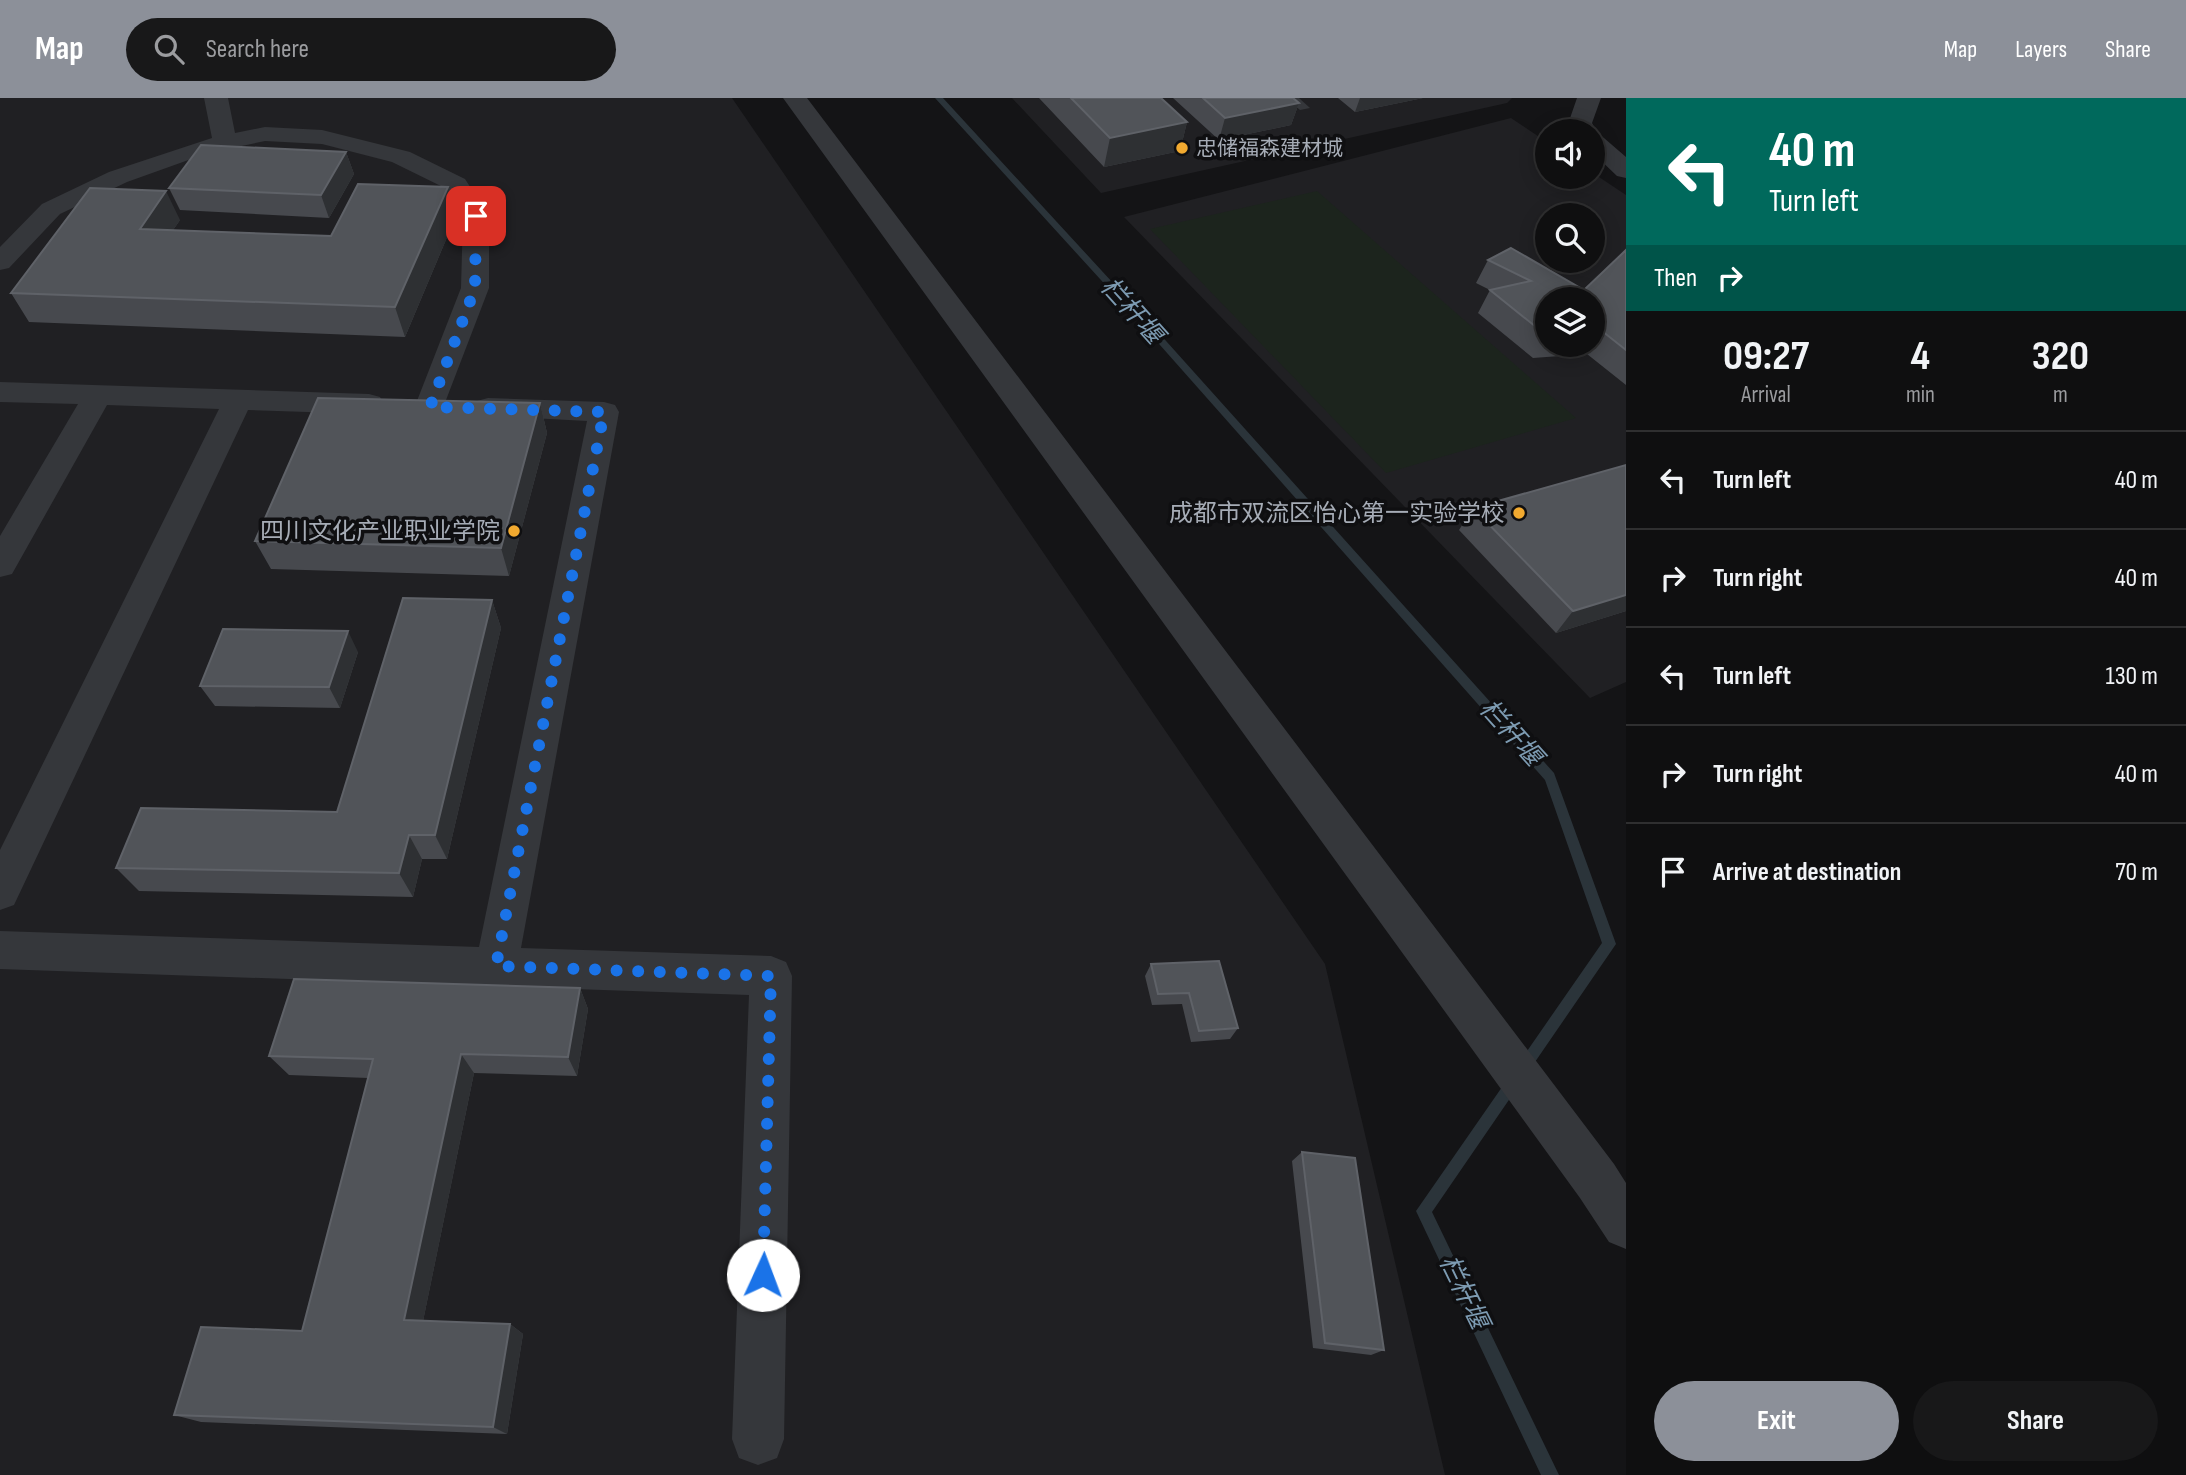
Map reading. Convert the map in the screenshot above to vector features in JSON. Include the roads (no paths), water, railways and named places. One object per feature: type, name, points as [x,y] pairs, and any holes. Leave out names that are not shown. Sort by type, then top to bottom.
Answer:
[{"type":"street","points":[[216,98],[225,142]]},
{"type":"street","points":[[795,98],[1597,1181],[1626,1225]]},
{"type":"street","points":[[1582,119],[1589,98]]},
{"type":"street","points":[[0,262],[11,237],[51,209],[118,177],[202,147],[265,134],[322,137],[401,157],[456,184],[476,216],[475,288],[430,407]]},
{"type":"street","points":[[1605,151],[1626,171]]},
{"type":"street","points":[[0,392],[604,412],[496,966]]},
{"type":"street","points":[[0,565],[98,395]]},
{"type":"street","points":[[0,892],[238,400]]},
{"type":"street","points":[[0,950],[771,976],[758,1438]]},
{"type":"lane","points":[[1292,98],[1304,108]]},
{"type":"waterway","name":"栏杆堰","points":[[939,98],[1155,334],[1550,777],[1609,944],[1424,1211],[1550,1475]]},
{"type":"place","name":"忠储福森建材城","points":[[1182,148]]},
{"type":"place","name":"成都市双流区怡心第一实验学校","points":[[1519,513]]},
{"type":"place","name":"四川文化产业职业学院","points":[[514,531]]}]
